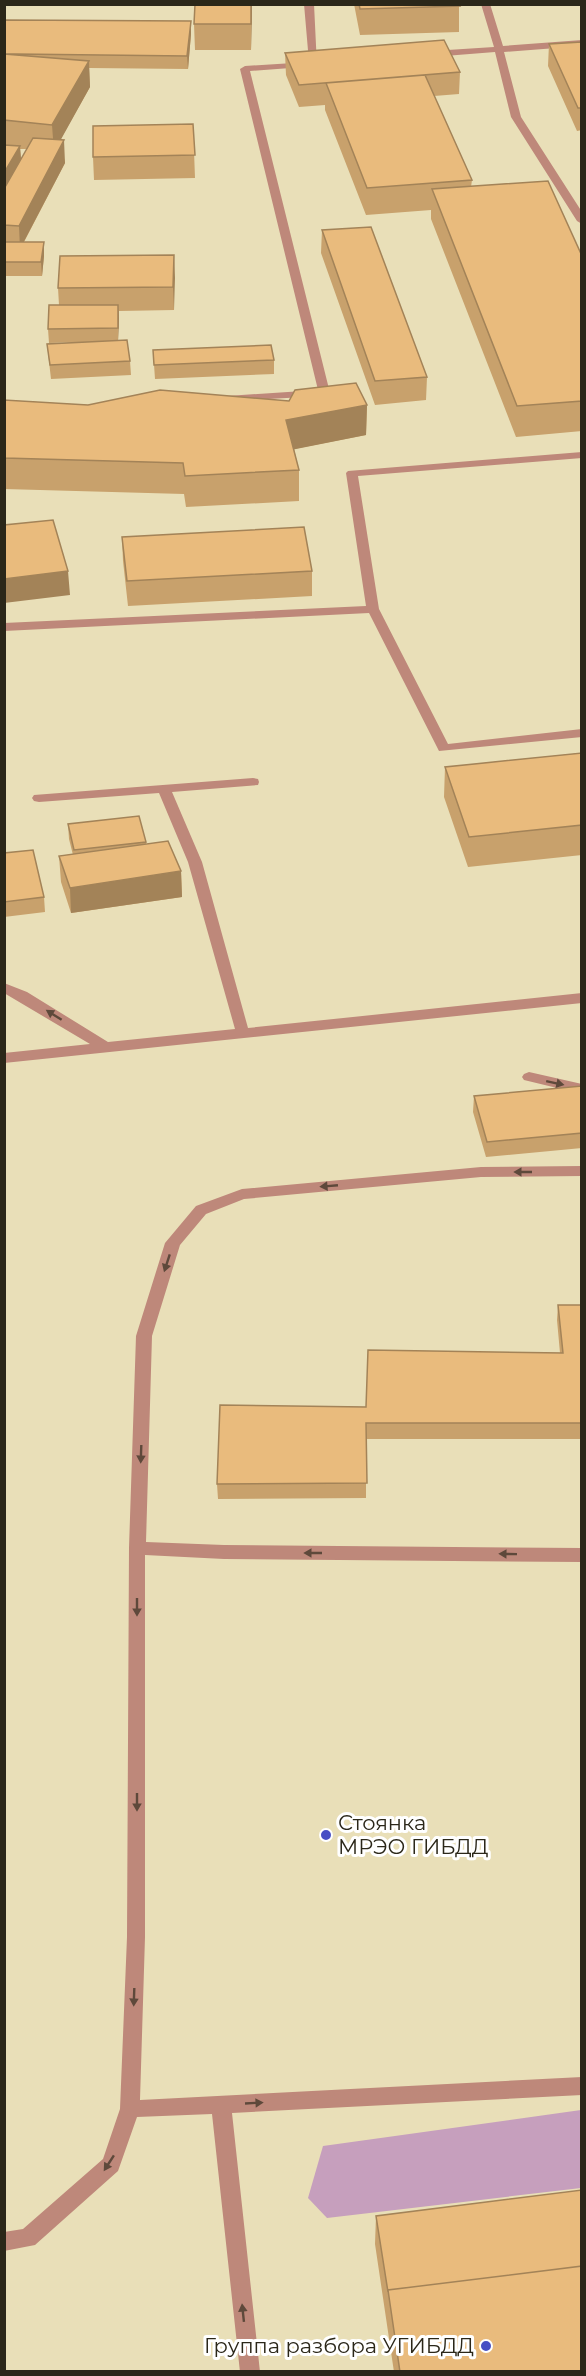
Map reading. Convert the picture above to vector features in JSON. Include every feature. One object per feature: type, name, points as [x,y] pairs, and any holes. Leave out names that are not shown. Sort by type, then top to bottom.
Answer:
[{"type":"street","points":[[309,4],[314,64]]},
{"type":"street","points":[[485,4],[516,117],[582,221]]},
{"type":"street","points":[[418,56],[582,43]]},
{"type":"street","points":[[218,399],[324,393],[245,69],[326,63]]},
{"type":"street","points":[[582,455],[352,473],[373,609],[444,748],[582,733]]},
{"type":"street","points":[[4,627],[373,609]]},
{"type":"street","points":[[39,798],[253,782]]},
{"type":"street","points":[[164,789],[195,862],[243,1034]]},
{"type":"street","points":[[4,987],[22,995],[103,1046]]},
{"type":"street","points":[[4,1058],[582,998]]},
{"type":"street","points":[[529,1077],[582,1089]]},
{"type":"street","points":[[4,2242],[28,2238],[111,2165],[130,2109],[136,1937],[137,1548],[144,1336],[173,1244],[201,1210],[242,1194],[481,1172],[582,1171]]},
{"type":"street","points":[[137,1548],[224,1552],[582,1555]]},
{"type":"street","points":[[130,2109],[582,2086]]},
{"type":"street","points":[[221,2104],[250,2372]]},
{"type":"shaded area","points":[[581,2110],[581,2188],[327,2218],[308,2198],[323,2146]]},
{"type":"building","points":[[195,4],[251,4],[251,24],[194,24]]},
{"type":"building","points":[[359,4],[459,4],[460,6],[360,9]]},
{"type":"building","points":[[4,20],[191,21],[187,56],[4,54]]},
{"type":"building","points":[[444,40],[460,72],[299,85],[285,53]]},
{"type":"building","points":[[582,42],[582,108],[578,108],[549,44]]},
{"type":"building","points":[[4,54],[89,61],[52,125],[4,120]]},
{"type":"building","points":[[425,75],[472,180],[367,188],[326,83]]},
{"type":"building","points":[[193,124],[195,155],[93,157],[93,126]]},
{"type":"building","points":[[33,138],[64,140],[19,226],[4,225],[4,189]]},
{"type":"building","points":[[4,145],[20,146],[4,173]]},
{"type":"building","points":[[548,181],[582,256],[582,401],[517,406],[432,189]]},
{"type":"building","points":[[371,227],[427,377],[375,381],[322,230]]},
{"type":"building","points":[[4,242],[44,242],[41,262],[4,262]]},
{"type":"building","points":[[174,255],[173,287],[58,288],[60,256]]},
{"type":"building","points":[[49,305],[118,305],[118,328],[48,329]]},
{"type":"building","points":[[127,340],[130,361],[50,365],[47,344]]},
{"type":"building","points":[[271,345],[274,360],[154,365],[153,350]]},
{"type":"building","points":[[356,383],[367,405],[286,420],[299,470],[185,476],[183,463],[4,458],[4,400],[88,405],[160,390],[289,401],[295,390]]},
{"type":"building","points":[[53,520],[68,571],[4,579],[4,525]]},
{"type":"building","points":[[304,527],[312,571],[127,581],[122,537]]},
{"type":"building","points":[[582,753],[582,825],[469,837],[445,767]]},
{"type":"building","points":[[139,816],[146,842],[74,850],[68,824]]},
{"type":"building","points":[[168,841],[181,871],[70,888],[59,856]]},
{"type":"building","points":[[33,850],[44,897],[4,902],[4,853]]},
{"type":"building","points":[[582,1086],[582,1133],[487,1142],[474,1096]]},
{"type":"building","points":[[558,1305],[582,1305],[582,1423],[366,1423],[367,1483],[217,1484],[220,1405],[366,1407],[368,1350],[563,1353]]},
{"type":"building","points":[[582,2190],[582,2266],[388,2290],[388,2292],[376,2216]]},
{"type":"building","name":"Группа разбора УГИБДД","points":[[582,2266],[582,2372],[400,2372],[388,2290]]},
{"type":"place","name":"Стоянка МРЭО ГИБДД","points":[[326,1835]]},
{"type":"place","name":"Группа разбора УГИБДД","points":[[486,2346]]}]
